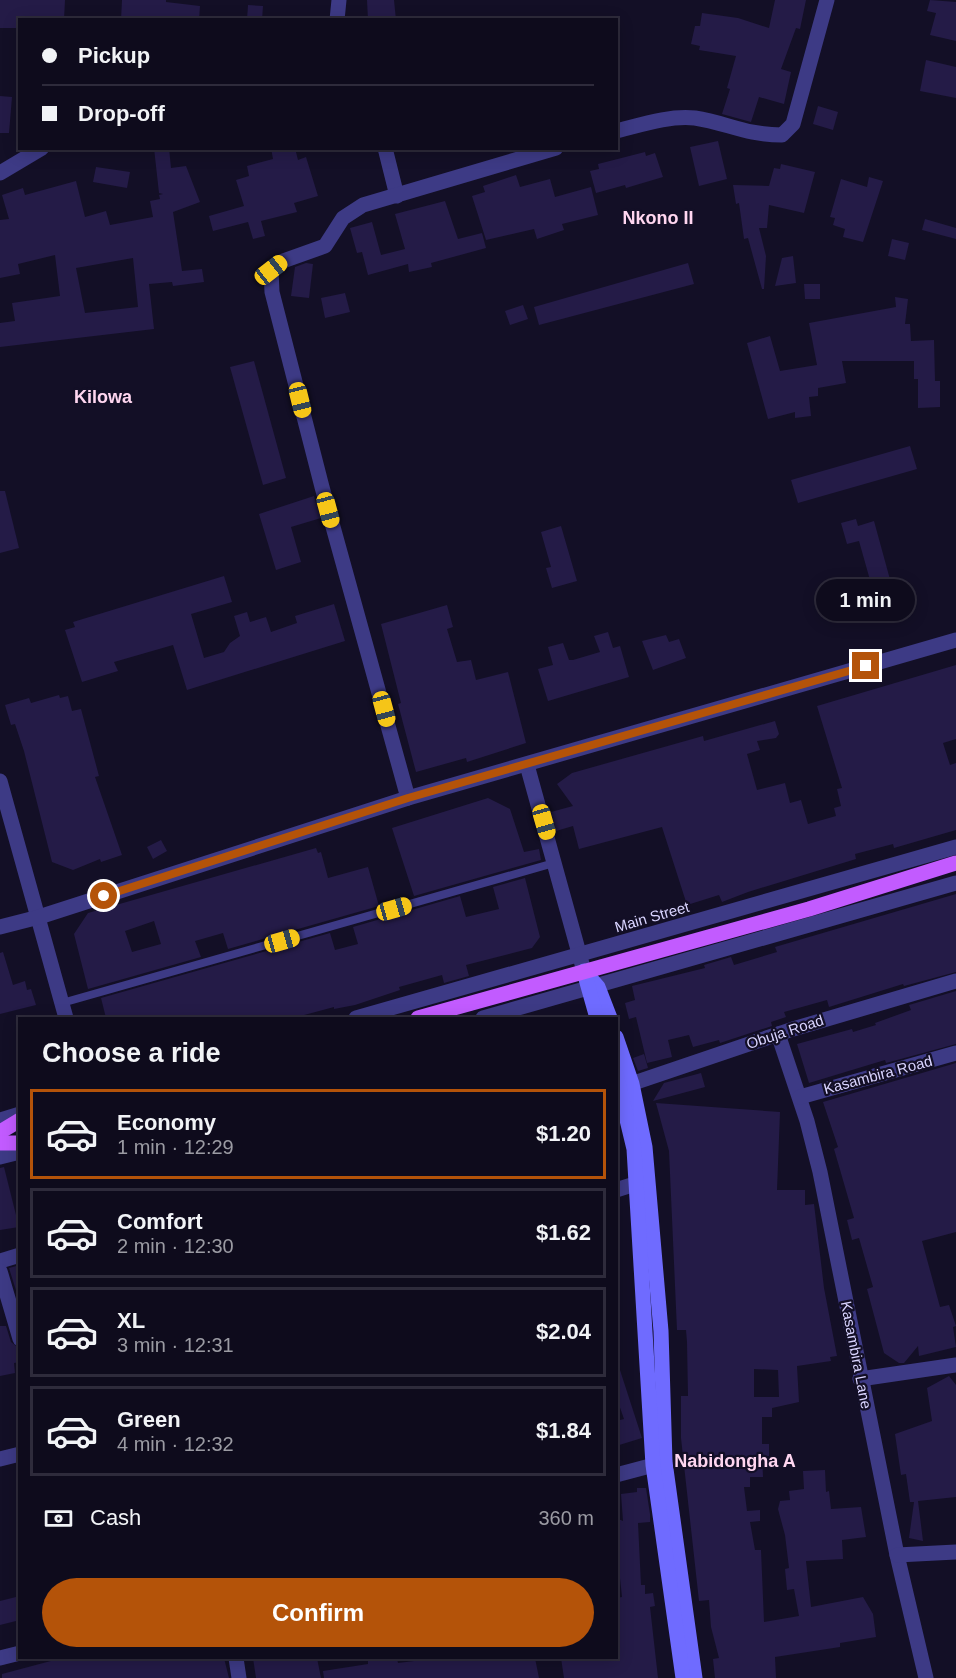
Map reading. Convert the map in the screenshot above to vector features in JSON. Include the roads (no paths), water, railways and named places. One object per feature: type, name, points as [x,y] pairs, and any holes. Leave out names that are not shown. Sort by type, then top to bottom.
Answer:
[{"type":"main road","name":"Main Street","points":[[421,1017],[581,964],[809,909],[956,863]]},
{"type":"main road","points":[[581,964],[609,1017]]},
{"type":"main road","points":[[593,989],[597,1017]]},
{"type":"main road","points":[[618,1053],[638,1183],[659,1463],[683,1678]]},
{"type":"main road","points":[[622,1083],[642,1126],[649,1182],[662,1352],[659,1463],[695,1678]]},
{"type":"main road","points":[[0,1132],[18,1121]]},
{"type":"main road","points":[[0,1143],[18,1143]]},
{"type":"street","points":[[337,18],[339,0]]},
{"type":"street","points":[[618,130],[647,123],[693,118],[757,135],[782,135],[793,124],[827,0]]},
{"type":"street","points":[[0,173],[39,150]]},
{"type":"street","points":[[385,150],[396,196]]},
{"type":"street","points":[[408,798],[322,487],[272,292],[271,270],[283,261],[325,246],[343,218],[363,206],[549,150]]},
{"type":"street","points":[[0,927],[39,917],[408,798],[956,639]]},
{"type":"street","points":[[526,765],[581,964]]},
{"type":"street","points":[[0,781],[66,1017]]},
{"type":"street","name":"Main Street","points":[[360,1017],[581,964],[956,847]]},
{"type":"street","points":[[487,1017],[593,989],[956,883]]},
{"type":"street","name":"Obuja Road","points":[[622,1083],[956,981]]},
{"type":"street","name":"Kasambira Lane","points":[[778,1034],[800,1096],[820,1172],[860,1379],[897,1555],[926,1678]]},
{"type":"street","name":"Kasambira Road","points":[[800,1096],[956,1053]]},
{"type":"street","points":[[0,1119],[18,1114]]},
{"type":"street","points":[[0,1157],[18,1152]]},
{"type":"street","points":[[618,1189],[638,1183]]},
{"type":"street","points":[[0,1261],[18,1256]]},
{"type":"street","points":[[0,1271],[18,1333]]},
{"type":"street","points":[[860,1379],[956,1365]]},
{"type":"street","points":[[0,1459],[18,1454]]},
{"type":"street","points":[[618,1474],[659,1463]]},
{"type":"street","points":[[897,1555],[956,1552]]},
{"type":"street","points":[[0,1658],[18,1654]]},
{"type":"street","points":[[236,1659],[239,1678]]},
{"type":"lane","points":[[62,1003],[554,863]]},
{"type":"district","name":"Nkono II","points":[[658,218]]},
{"type":"district","name":"Kilowa","points":[[103,397]]},
{"type":"district","name":"Nabidongha A","points":[[735,1461]]}]
